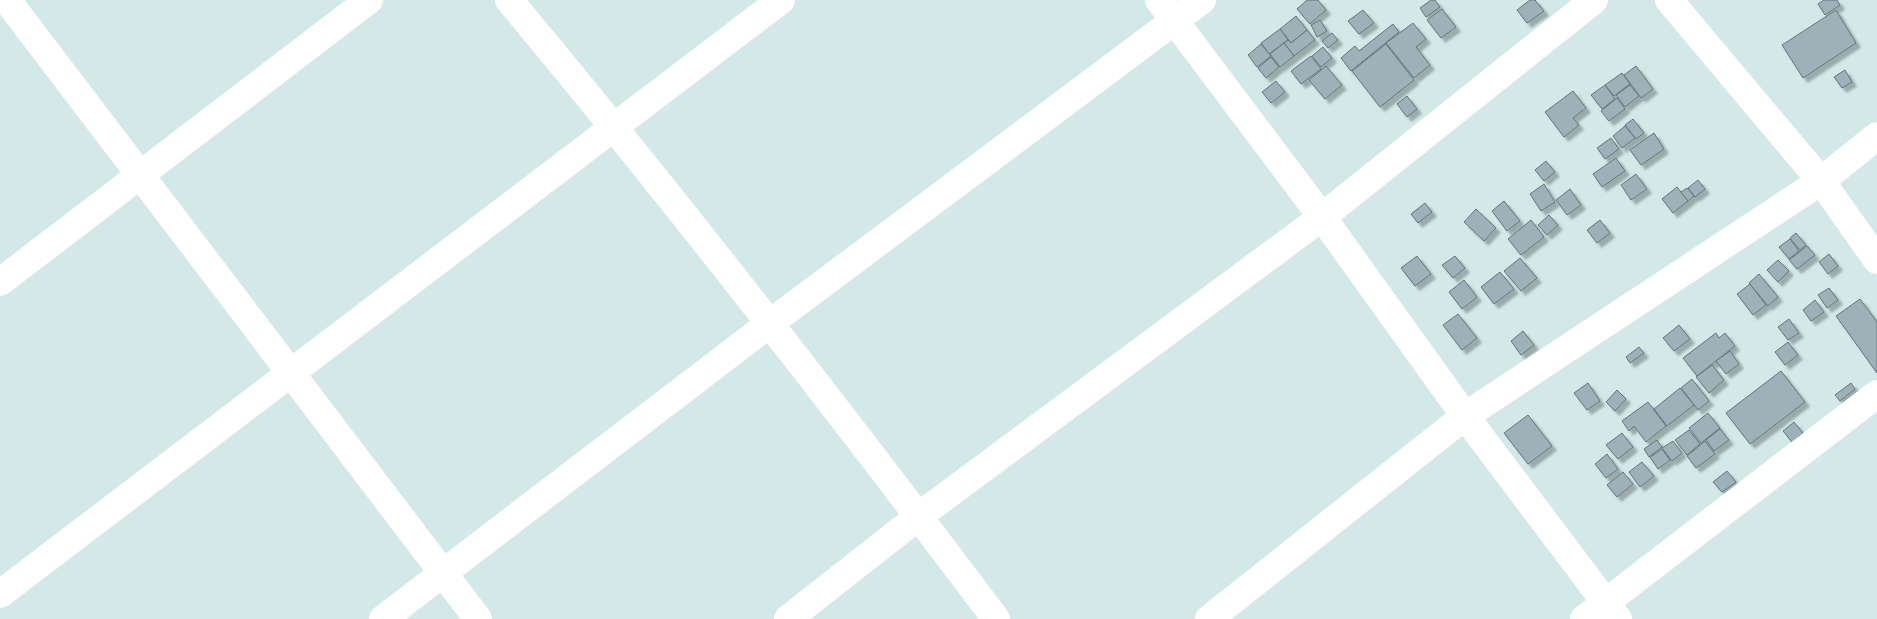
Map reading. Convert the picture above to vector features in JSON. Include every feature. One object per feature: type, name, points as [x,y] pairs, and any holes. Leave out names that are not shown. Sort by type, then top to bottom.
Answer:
[{"type":"street","points":[[7,0],[478,619]]},
{"type":"street","points":[[0,282],[369,0]]},
{"type":"street","points":[[509,0],[614,126],[919,516],[996,619]]},
{"type":"street","points":[[0,594],[781,0]]},
{"type":"street","points":[[383,619],[769,324],[1167,10],[1202,0]]},
{"type":"street","points":[[788,619],[919,516],[1322,217],[1594,0]]},
{"type":"street","points":[[1669,0],[1821,181],[1877,260]]},
{"type":"street","points":[[1167,10],[1322,217],[1465,416],[1612,610]]},
{"type":"street","points":[[1209,619],[1465,416],[1821,181],[1877,136]]},
{"type":"street","points":[[1584,619],[1612,610],[1877,394]]},
{"type":"building","points":[[1307,0],[1318,0],[1326,10],[1310,24],[1297,9]]},
{"type":"building","points":[[1431,0],[1435,0],[1440,7],[1426,17],[1420,8]]},
{"type":"building","points":[[1530,0],[1535,0],[1544,11],[1527,23],[1517,10]]},
{"type":"building","points":[[1824,0],[1837,0],[1840,5],[1825,15],[1818,4]]},
{"type":"building","points":[[1442,9],[1456,27],[1441,38],[1427,20]]},
{"type":"building","points":[[1363,10],[1374,23],[1359,34],[1348,21]]},
{"type":"building","points":[[1836,10],[1856,43],[1803,78],[1782,45]]},
{"type":"building","points":[[1296,16],[1307,30],[1291,43],[1280,29]]},
{"type":"building","points":[[1320,20],[1327,31],[1317,37],[1311,25]]},
{"type":"building","points":[[1413,23],[1426,39],[1416,47],[1430,65],[1414,78],[1386,43]]},
{"type":"building","points":[[1393,24],[1399,32],[1351,71],[1341,58],[1355,46],[1359,51]]},
{"type":"building","points":[[1280,29],[1288,40],[1269,54],[1261,43]]},
{"type":"building","points":[[1307,30],[1315,40],[1294,56],[1284,43],[1288,40],[1291,43]]},
{"type":"building","points":[[1332,33],[1338,40],[1328,48],[1322,41]]},
{"type":"building","points":[[1284,43],[1294,56],[1280,67],[1270,54]]},
{"type":"building","points":[[1261,44],[1271,56],[1257,67],[1248,55]]},
{"type":"building","points":[[1386,44],[1414,80],[1380,107],[1352,71]]},
{"type":"building","points":[[1323,47],[1332,58],[1321,67],[1312,56]]},
{"type":"building","points":[[1311,56],[1321,69],[1301,84],[1291,71]]},
{"type":"building","points":[[1271,57],[1279,67],[1266,78],[1258,68]]},
{"type":"building","points":[[1326,66],[1342,85],[1325,99],[1309,80]]},
{"type":"building","points":[[1636,66],[1653,89],[1641,98],[1624,75]]},
{"type":"building","points":[[1845,70],[1852,82],[1842,88],[1834,77]]},
{"type":"building","points":[[1622,73],[1630,84],[1614,96],[1605,85]]},
{"type":"building","points":[[1276,81],[1285,92],[1271,103],[1262,92]]},
{"type":"building","points":[[1605,85],[1615,99],[1602,109],[1591,95]]},
{"type":"building","points":[[1630,85],[1639,96],[1625,107],[1616,95]]},
{"type":"building","points":[[1573,91],[1586,108],[1573,118],[1579,125],[1564,137],[1545,112]]},
{"type":"building","points":[[1407,96],[1417,109],[1407,117],[1397,104]]},
{"type":"building","points":[[1617,98],[1625,109],[1609,121],[1601,111]]},
{"type":"building","points":[[1633,119],[1644,133],[1636,139],[1625,125]]},
{"type":"building","points":[[1625,126],[1635,138],[1622,148],[1613,136]]},
{"type":"building","points":[[1654,133],[1664,149],[1641,165],[1630,150]]},
{"type":"building","points":[[1611,138],[1619,149],[1605,159],[1597,148]]},
{"type":"building","points":[[1616,158],[1625,171],[1602,187],[1593,174]]},
{"type":"building","points":[[1546,161],[1555,172],[1544,181],[1535,170]]},
{"type":"building","points":[[1636,174],[1647,189],[1631,200],[1621,185]]},
{"type":"building","points":[[1698,180],[1705,189],[1695,197],[1688,188]]},
{"type":"building","points":[[1544,184],[1555,202],[1541,211],[1530,194]]},
{"type":"building","points":[[1677,187],[1688,201],[1673,213],[1662,199]]},
{"type":"building","points":[[1687,188],[1694,196],[1688,201],[1681,192]]},
{"type":"building","points":[[1570,189],[1581,205],[1567,215],[1556,200]]},
{"type":"building","points":[[1504,201],[1520,221],[1507,231],[1492,211]]},
{"type":"building","points":[[1425,203],[1432,212],[1418,223],[1411,214]]},
{"type":"building","points":[[1476,209],[1496,228],[1484,241],[1464,222]]},
{"type":"building","points":[[1549,215],[1558,225],[1547,235],[1538,225]]},
{"type":"building","points":[[1531,220],[1544,237],[1521,255],[1508,239]]},
{"type":"building","points":[[1600,220],[1610,233],[1597,243],[1587,230]]},
{"type":"building","points":[[1796,233],[1806,245],[1800,250],[1790,238]]},
{"type":"building","points":[[1790,239],[1799,251],[1789,259],[1779,247]]},
{"type":"building","points":[[1807,246],[1815,255],[1797,269],[1789,260]]},
{"type":"building","points":[[1829,254],[1838,266],[1828,274],[1819,262]]},
{"type":"building","points":[[1417,256],[1431,274],[1415,286],[1401,268]]},
{"type":"building","points":[[1455,256],[1465,268],[1453,278],[1442,265]]},
{"type":"building","points":[[1520,258],[1537,278],[1521,291],[1504,271]]},
{"type":"building","points":[[1778,260],[1789,271],[1778,282],[1767,270]]},
{"type":"building","points":[[1500,272],[1514,289],[1494,304],[1481,287]]},
{"type":"building","points":[[1759,274],[1778,297],[1768,306],[1749,283]]},
{"type":"building","points":[[1464,280],[1477,297],[1462,309],[1449,292]]},
{"type":"building","points":[[1750,284],[1766,305],[1753,315],[1737,294]]},
{"type":"building","points":[[1829,288],[1838,300],[1827,308],[1818,295]]},
{"type":"building","points":[[1860,299],[1877,322],[1877,373],[1836,316]]},
{"type":"building","points":[[1815,300],[1824,312],[1811,321],[1803,310]]},
{"type":"building","points":[[1458,314],[1477,338],[1462,350],[1443,325]]},
{"type":"building","points":[[1789,319],[1799,333],[1788,340],[1778,327]]},
{"type":"building","points":[[1679,325],[1690,339],[1674,351],[1663,338]]},
{"type":"building","points":[[1523,331],[1534,345],[1521,355],[1511,341]]},
{"type":"building","points":[[1716,333],[1719,338],[1725,333],[1735,346],[1697,376],[1683,358]]},
{"type":"building","points":[[1788,342],[1798,355],[1785,365],[1775,352]]},
{"type":"building","points":[[1639,347],[1644,353],[1630,363],[1626,357]]},
{"type":"building","points":[[1730,351],[1739,364],[1726,374],[1716,361]]},
{"type":"building","points":[[1712,365],[1724,380],[1709,393],[1696,377]]},
{"type":"building","points":[[1781,371],[1805,402],[1750,444],[1726,413]]},
{"type":"building","points":[[1692,379],[1709,401],[1698,410],[1681,388]]},
{"type":"building","points":[[1588,383],[1600,401],[1587,410],[1574,393]]},
{"type":"building","points":[[1851,383],[1855,389],[1840,401],[1835,395]]},
{"type":"building","points":[[1680,388],[1694,405],[1667,426],[1654,409]]},
{"type":"building","points":[[1617,390],[1626,399],[1615,411],[1606,402]]},
{"type":"building","points":[[1648,402],[1666,426],[1646,442],[1634,426],[1629,431],[1622,421]]},
{"type":"building","points":[[1708,413],[1720,428],[1701,443],[1689,428]]},
{"type":"building","points":[[1528,415],[1552,446],[1528,464],[1504,433]]},
{"type":"building","points":[[1794,422],[1803,433],[1792,442],[1783,431]]},
{"type":"building","points":[[1720,429],[1729,440],[1714,451],[1706,440]]},
{"type":"building","points":[[1689,430],[1700,444],[1687,455],[1675,440]]},
{"type":"building","points":[[1622,433],[1633,447],[1618,459],[1606,445]]},
{"type":"building","points":[[1657,440],[1662,447],[1649,457],[1644,449]]},
{"type":"building","points":[[1673,441],[1682,453],[1672,461],[1662,448]]},
{"type":"building","points":[[1705,441],[1715,454],[1696,468],[1687,456]]},
{"type":"building","points":[[1662,449],[1670,460],[1658,469],[1650,457]]},
{"type":"building","points":[[1607,454],[1618,469],[1606,478],[1595,464]]},
{"type":"building","points":[[1642,462],[1654,476],[1640,487],[1629,472]]},
{"type":"building","points":[[1727,471],[1736,482],[1722,492],[1713,482]]},
{"type":"building","points":[[1623,472],[1633,484],[1617,497],[1607,485]]}]
